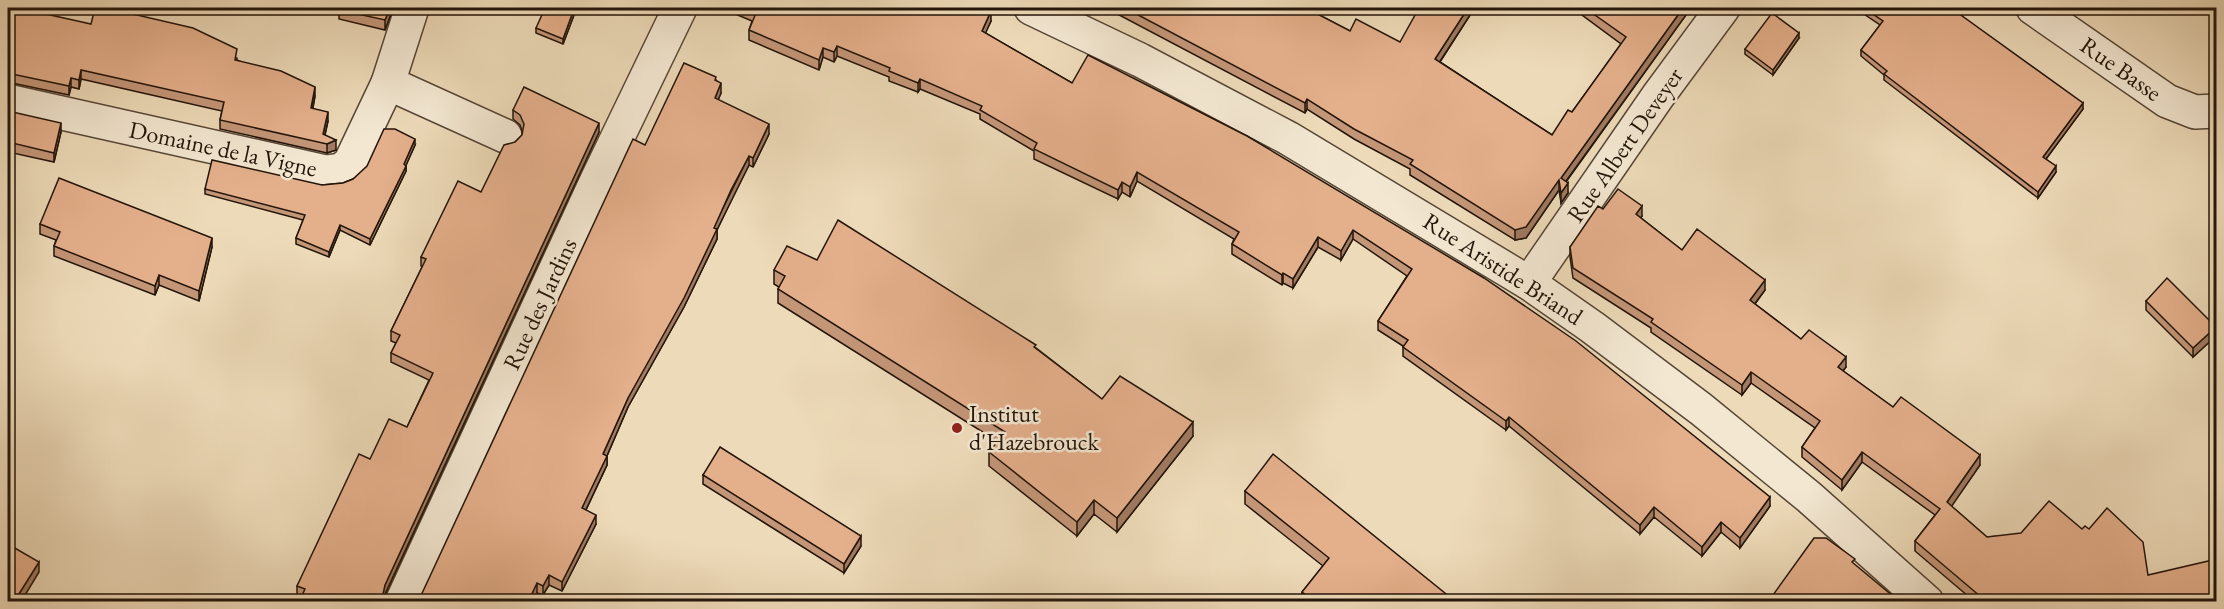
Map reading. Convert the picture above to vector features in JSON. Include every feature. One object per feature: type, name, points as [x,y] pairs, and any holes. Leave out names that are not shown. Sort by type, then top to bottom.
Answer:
[{"type":"street","name":"Domaine de la Vigne","points":[[8,101],[326,172],[341,170],[350,163],[388,83],[412,8]]},
{"type":"street","name":"Rue des Jardins","points":[[402,602],[587,175],[680,8]]},
{"type":"street","name":"Rue Aristide Briand","points":[[1031,8],[1140,60],[1288,138],[1529,283],[1593,327],[1710,416],[1809,497],[1927,602]]},
{"type":"street","name":"Rue Albert Deveyer","points":[[1529,283],[1723,8]]},
{"type":"street","name":"Rue Basse","points":[[2033,8],[2181,109],[2196,112],[2217,111]]},
{"type":"street","points":[[388,83],[506,136]]},
{"type":"building","points":[[8,8],[19,8],[91,24],[95,8],[107,8],[193,28],[237,49],[235,60],[281,71],[315,87],[311,108],[328,112],[323,134],[336,140],[327,144],[220,120],[224,102],[81,70],[79,80],[71,78],[69,86],[8,74]]},
{"type":"building","points":[[340,8],[390,8],[385,20],[339,10]]},
{"type":"building","points":[[545,8],[574,9],[563,39],[536,28]]},
{"type":"building","points":[[744,8],[983,8],[991,11],[982,31],[1072,83],[1088,55],[1247,136],[1484,278],[1576,341],[1770,497],[1740,538],[1721,522],[1702,547],[1654,507],[1640,525],[1509,417],[1506,421],[1403,347],[1408,340],[1378,321],[1412,269],[1353,230],[1341,251],[1318,237],[1293,279],[1283,273],[1282,275],[1232,244],[1239,232],[1137,172],[1130,187],[1122,182],[1118,190],[1034,149],[1037,143],[980,110],[982,106],[920,79],[918,83],[889,71],[890,68],[837,46],[834,52],[823,48],[819,60],[749,30],[756,13]]},
{"type":"building","points":[[1125,8],[1306,8],[1350,31],[1356,19],[1400,42],[1419,8],[1468,8],[1435,59],[1552,135],[1568,110],[1572,112],[1626,37],[1585,8],[1683,8],[1561,178],[1568,183],[1561,193],[1559,180],[1526,227],[1515,230],[1410,164],[1413,160],[1354,129],[1307,99],[1305,103]]},
{"type":"building","points":[[1864,8],[1951,8],[2083,103],[2043,157],[2056,166],[2038,192],[1884,74],[1887,71],[1861,50],[1883,21]]},
{"type":"building","points":[[1772,13],[1799,33],[1773,70],[1745,49]]},
{"type":"building","points":[[684,63],[716,77],[715,80],[721,83],[715,98],[769,124],[753,158],[749,156],[731,190],[714,228],[717,229],[684,298],[628,398],[603,454],[607,456],[582,508],[596,515],[562,582],[549,575],[543,586],[537,583],[528,602],[519,602],[510,597],[508,602],[418,602],[633,139],[645,145]]},
{"type":"building","points":[[524,87],[599,123],[385,585],[383,594],[386,602],[299,602],[305,589],[297,586],[359,454],[370,459],[389,419],[407,427],[433,373],[391,353],[400,335],[391,331],[426,259],[421,257],[458,181],[481,192],[504,145],[515,142],[522,135],[524,124],[520,115],[513,110]]},
{"type":"building","points":[[8,111],[61,123],[54,153],[8,142]]},
{"type":"building","points":[[384,129],[395,129],[415,139],[404,164],[406,166],[370,239],[340,225],[329,252],[296,238],[305,215],[205,189],[212,160],[322,185],[343,183],[353,179],[367,166]]},
{"type":"building","points":[[59,178],[212,238],[199,291],[159,275],[155,286],[54,246],[60,232],[40,224]]},
{"type":"building","points":[[1618,189],[1642,206],[1636,214],[1682,250],[1697,229],[1765,280],[1750,300],[1801,339],[1809,330],[1846,357],[1838,367],[1893,407],[1901,397],[1980,455],[1947,502],[1987,537],[2021,533],[2049,501],[2082,529],[2085,526],[2089,529],[2107,508],[2143,542],[2148,575],[2217,559],[2217,602],[1987,602],[1915,541],[1940,509],[1862,452],[1842,480],[1802,447],[1820,421],[1751,372],[1742,385],[1651,322],[1653,319],[1573,268],[1570,247],[1598,206],[1603,209]]},
{"type":"building","points":[[838,220],[1036,345],[1034,347],[1102,399],[1120,376],[1193,422],[1117,518],[1094,500],[1077,522],[989,452],[1005,432],[778,289],[785,276],[774,270],[787,246],[817,260]]},
{"type":"building","points":[[2167,278],[2216,327],[2193,348],[2146,301]]},
{"type":"building","points":[[720,447],[861,536],[844,564],[703,475]]},
{"type":"building","points":[[1273,454],[1456,602],[1309,602],[1311,599],[1302,592],[1329,558],[1245,491]]},
{"type":"building","points":[[1814,538],[1826,538],[1855,559],[1852,562],[1900,602],[1768,602]]},
{"type":"building","points":[[13,547],[39,562],[17,597],[29,602],[8,602],[8,557]]},
{"type":"place","name":"Institut d'Hazebrouck","points":[[957,428]]}]
